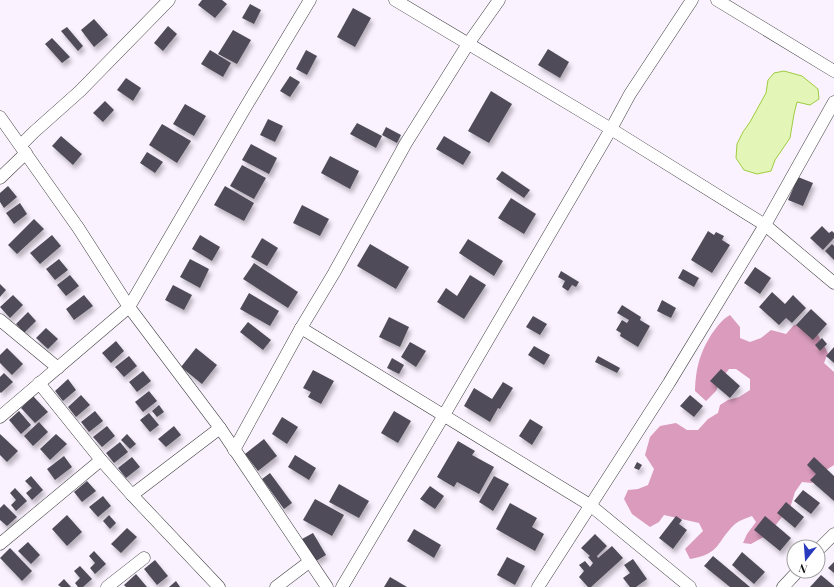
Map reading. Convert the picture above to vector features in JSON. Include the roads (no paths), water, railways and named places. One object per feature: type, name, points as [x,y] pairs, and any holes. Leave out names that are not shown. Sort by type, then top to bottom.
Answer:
[{"type":"street","points":[[0,178],[24,149],[34,132],[80,91],[169,0]]},
{"type":"street","points":[[0,417],[129,307],[310,0]]},
{"type":"street","points":[[395,0],[611,129],[765,225],[834,283]]},
{"type":"street","points":[[234,450],[406,143],[468,44],[499,0]]},
{"type":"street","points":[[342,587],[444,416],[630,94],[692,0]]},
{"type":"street","points":[[718,0],[834,71]]},
{"type":"street","points":[[538,587],[669,383],[765,225],[834,102]]},
{"type":"street","points":[[0,117],[79,229],[129,307],[220,428],[326,587]]},
{"type":"street","points":[[0,320],[58,368]]},
{"type":"street","points":[[301,328],[590,505],[690,587]]},
{"type":"street","points":[[39,383],[101,460],[219,587]]},
{"type":"street","points":[[132,495],[220,428]]},
{"type":"street","points":[[0,544],[101,460]]},
{"type":"street","points":[[826,542],[834,534]]},
{"type":"street","points":[[107,587],[144,558]]},
{"type":"street","points":[[276,587],[309,562]]},
{"type":"street","points":[[783,587],[790,579]]}]
